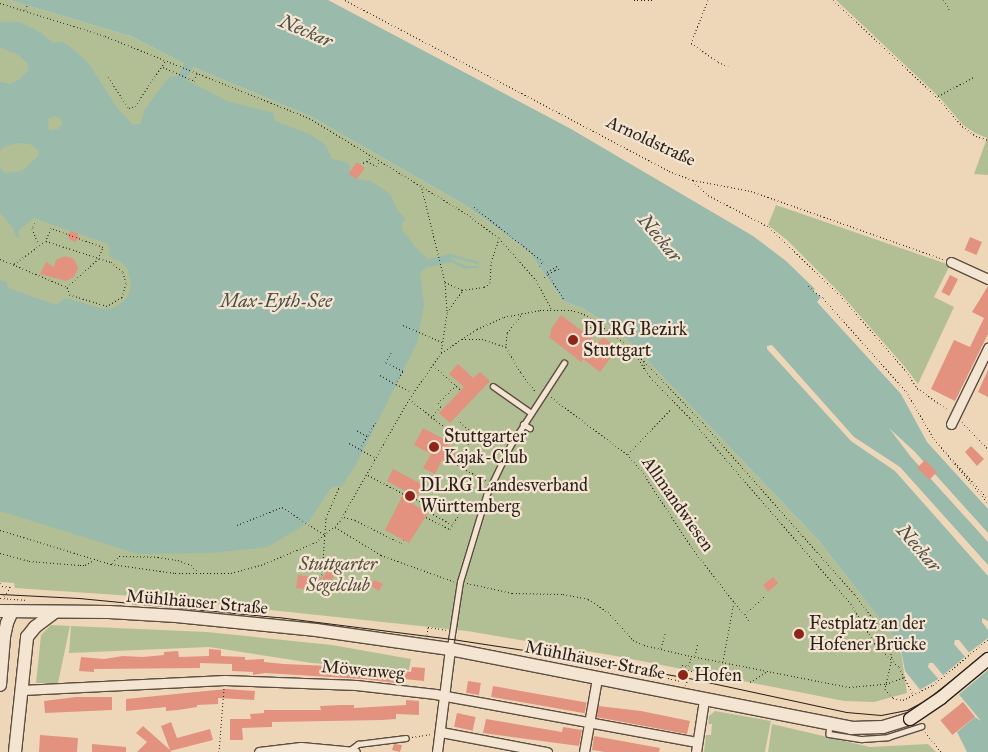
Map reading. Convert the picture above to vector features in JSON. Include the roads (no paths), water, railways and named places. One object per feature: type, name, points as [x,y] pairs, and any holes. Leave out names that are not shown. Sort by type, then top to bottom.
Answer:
[{"type":"main road","name":"Mühlhäuser Straße","points":[[6,606],[55,612],[186,617],[316,630],[450,649],[704,700],[830,724],[868,729],[883,727],[910,718],[941,698],[988,659]]},
{"type":"main road","points":[[0,685],[2,633],[7,623],[6,606]]},
{"type":"main road","points":[[6,606],[27,640]]},
{"type":"main road","points":[[15,752],[27,640],[35,627],[55,612]]},
{"type":"main road","points":[[2,633],[16,634],[27,640]]},
{"type":"street","points":[[951,262],[988,279]]},
{"type":"street","points":[[951,424],[988,348]]},
{"type":"street","points":[[436,752],[441,732],[443,695],[450,649]]},
{"type":"street","points":[[584,752],[597,678]]},
{"type":"street","name":"Möwenweg","points":[[22,690],[225,680],[317,682],[443,695],[697,742]]},
{"type":"street","points":[[696,752],[704,700]]},
{"type":"street","points":[[441,732],[547,752]]},
{"type":"street","points":[[259,752],[301,748],[352,752]]},
{"type":"lane","points":[[450,649],[460,582],[480,513],[491,484],[530,412],[564,363]]},
{"type":"lane","points":[[492,386],[530,412]]},
{"type":"lane","points":[[523,424],[530,428]]},
{"type":"lane","points":[[830,724],[830,734],[862,739],[888,737],[921,726]]},
{"type":"lane","points":[[352,752],[358,744],[406,738]]},
{"type":"water","name":"Neckar","points":[[9,0],[328,0],[571,129],[753,236],[786,261],[815,289],[813,291],[821,297],[817,302],[901,394],[927,442],[988,509],[988,533],[915,452],[889,428],[911,457],[988,542],[988,565],[900,467],[854,437],[772,345],[767,346],[767,349],[851,441],[895,471],[988,576],[988,621],[982,618],[982,622],[988,630],[988,752],[967,752],[957,732],[975,717],[981,721],[933,663],[929,663],[928,667],[954,697],[937,711],[905,671],[900,645],[819,541],[622,334],[584,309],[563,301],[529,252],[465,205],[310,116],[183,63],[130,36]],"holes":[[[955,640],[959,640],[983,670],[979,673],[954,644]]]},
{"type":"water","name":"Max-Eyth-See","points":[[0,22],[19,22],[40,32],[53,43],[63,42],[89,64],[118,109],[133,125],[140,124],[145,109],[169,77],[179,76],[227,101],[273,113],[275,121],[309,134],[326,145],[332,159],[346,162],[350,166],[349,173],[357,179],[371,181],[390,194],[398,211],[406,219],[402,224],[403,231],[416,248],[426,257],[428,266],[420,273],[424,305],[417,343],[357,463],[341,487],[331,488],[308,523],[267,547],[213,553],[138,554],[0,511],[0,280],[7,282],[8,288],[56,305],[66,298],[103,309],[114,308],[123,302],[129,294],[131,284],[128,270],[121,262],[110,257],[108,244],[34,218],[18,231],[20,238],[16,237],[13,228],[0,213],[0,167],[5,173],[22,171],[38,156],[39,151],[30,144],[17,143],[4,147],[0,152],[0,82],[10,84],[20,79],[28,70],[28,64],[20,56],[0,47]],"holes":[[[55,116],[61,119],[62,125],[58,129],[49,130],[48,119]]]},
{"type":"waterway","points":[[182,77],[188,65]]},
{"type":"waterway","points":[[427,260],[450,255],[477,262]]},
{"type":"waterway","points":[[428,263],[448,258],[450,260]]},
{"type":"waterway","points":[[428,265],[450,260],[466,267],[478,267]]},
{"type":"tram line","points":[[0,594],[79,598],[278,617],[452,639],[684,677],[846,712],[881,715],[907,710],[926,700],[988,651]]},
{"type":"place","name":"DLRG Bezirk Stuttgart","points":[[573,340]]},
{"type":"place","name":"Stuttgarter Kajak-Club","points":[[434,447]]},
{"type":"place","name":"DLRG Landesverband Württemberg","points":[[410,496]]},
{"type":"place","name":"Festplatz an der Hofener Brücke","points":[[799,634]]},
{"type":"place","name":"Hofen","points":[[683,675]]},
{"type":"park label","name":"Stuttgarter Segelclub","points":[[338,575]]}]
